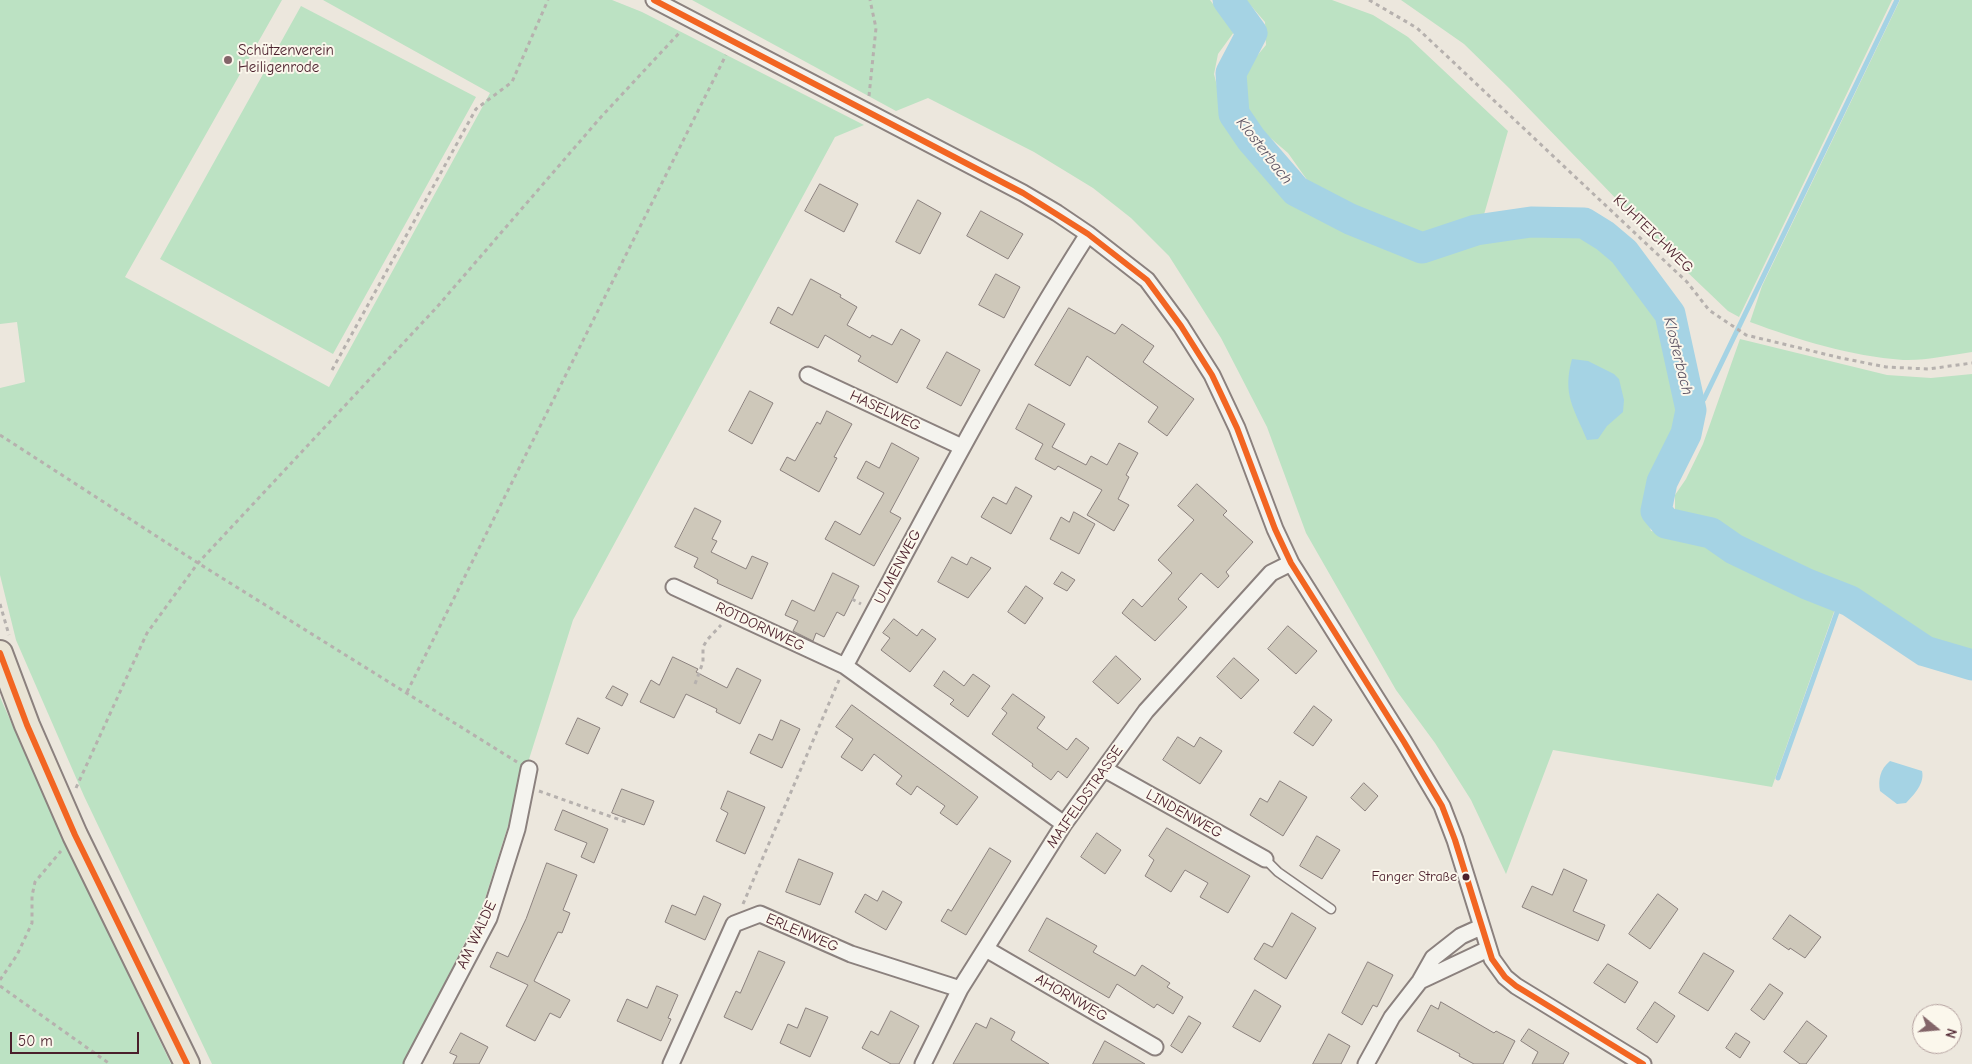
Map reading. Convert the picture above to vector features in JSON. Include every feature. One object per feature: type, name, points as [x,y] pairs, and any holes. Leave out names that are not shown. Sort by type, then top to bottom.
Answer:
[{"type":"main road","points":[[0,653],[27,725],[75,835],[187,1064]]},
{"type":"street","points":[[654,0],[1023,193],[1088,234],[1147,280],[1187,334],[1212,375],[1237,428],[1275,529],[1291,563],[1385,711],[1442,806],[1455,840],[1488,949],[1498,968],[1516,986],[1643,1064]]},
{"type":"street","name":"ULMENWEG","points":[[845,666],[962,447],[1048,297],[1088,234]]},
{"type":"street","name":"HASELWEG","points":[[808,375],[962,447]]},
{"type":"street","name":"MAIFELDSTRASSE","points":[[923,1064],[960,989],[1064,824],[1146,711],[1271,573],[1291,563]]},
{"type":"street","name":"ROTDORNWEG","points":[[674,587],[845,666]]},
{"type":"street","points":[[845,666],[1064,824]]},
{"type":"street","name":"AM WALDE","points":[[412,1064],[489,918],[517,829],[527,787],[529,769]]},
{"type":"street","name":"LINDENWEG","points":[[1104,769],[1265,859]]},
{"type":"street","name":"ERLENWEG","points":[[734,924],[760,914],[851,954],[960,989]]},
{"type":"street","points":[[671,1064],[734,924]]},
{"type":"street","points":[[1366,1064],[1392,1017],[1420,981],[1433,958],[1461,936],[1481,927]]},
{"type":"street","name":"AHORNWEG","points":[[986,949],[1155,1047]]},
{"type":"street","points":[[1420,981],[1488,949]]},
{"type":"lane","points":[[1265,859],[1278,872],[1331,909]]},
{"type":"path","points":[[332,370],[476,109],[512,82],[548,0]]},
{"type":"path","points":[[868,112],[876,28],[870,0]]},
{"type":"path","name":"KUHTEICHWEG","points":[[1369,0],[1417,28],[1687,282],[1709,310],[1732,327],[1746,335],[1787,346],[1886,367],[1928,369],[1972,363]]},
{"type":"path","points":[[64,808],[72,795],[147,633],[198,563],[437,307],[601,117],[692,20]]},
{"type":"path","points":[[407,692],[733,41]]},
{"type":"path","points":[[0,435],[198,563],[529,769]]},
{"type":"path","points":[[695,684],[703,662],[703,647],[707,640],[732,614]]},
{"type":"path","points":[[734,924],[845,666]]},
{"type":"path","points":[[527,787],[626,822]]},
{"type":"path","points":[[0,980],[17,955],[32,923],[32,896],[35,882],[75,835]]},
{"type":"path","points":[[0,986],[110,1064]]},
{"type":"green space","points":[[0,0],[282,0],[125,277],[329,387],[490,93],[323,0],[612,0],[642,12],[864,125],[835,137],[573,620],[482,908],[404,1064],[212,1064],[84,796],[16,640],[0,575],[0,388],[25,382],[17,322],[0,324]]},
{"type":"green space","points":[[692,0],[1210,0],[1234,32],[1218,54],[1214,74],[1230,128],[1240,144],[1267,167],[1283,192],[1301,203],[1355,229],[1425,256],[1441,257],[1503,236],[1534,231],[1563,230],[1591,233],[1604,240],[1630,269],[1665,320],[1678,379],[1679,436],[1649,494],[1647,515],[1651,531],[1675,534],[1704,544],[1824,601],[1835,609],[1772,787],[1553,750],[1506,874],[1471,800],[1435,743],[1396,690],[1306,533],[1267,427],[1221,338],[1169,256],[1131,218],[1093,188],[1034,152],[928,98],[896,111]]},
{"type":"green space","points":[[1246,0],[1332,0],[1373,15],[1408,37],[1508,131],[1483,218],[1421,234],[1361,212],[1310,184],[1288,153],[1261,130],[1245,103],[1241,75],[1266,45],[1265,22]]},
{"type":"green space","points":[[1401,0],[1892,0],[1739,317],[1728,311],[1684,269],[1464,44]]},
{"type":"green space","points":[[1900,0],[1972,0],[1972,352],[1929,359],[1903,360],[1844,351],[1806,341],[1750,322],[1762,286]]},
{"type":"green space","points":[[301,6],[476,97],[333,354],[160,259]]},
{"type":"green space","points":[[1740,339],[1887,375],[1931,378],[1972,374],[1972,657],[1926,640],[1857,596],[1744,549],[1719,533],[1675,516],[1675,495],[1686,479],[1703,444]]},
{"type":"green space","points":[[0,697],[53,817],[171,1064],[0,1064]]},
{"type":"water","points":[[1572,359],[1588,361],[1614,374],[1619,379],[1624,400],[1623,412],[1607,426],[1598,439],[1587,440],[1571,401],[1568,382]]},
{"type":"water","points":[[1890,761],[1922,771],[1923,775],[1920,784],[1906,803],[1897,804],[1880,791],[1880,775]]},
{"type":"building","points":[[820,184],[858,204],[844,232],[805,211]]},
{"type":"building","points":[[918,200],[941,213],[920,254],[896,242]]},
{"type":"building","points":[[981,211],[1023,234],[1008,259],[967,236]]},
{"type":"building","points":[[996,274],[1020,287],[1004,318],[979,305]]},
{"type":"building","points":[[811,279],[841,295],[840,297],[857,307],[847,325],[870,338],[872,335],[892,345],[901,329],[920,340],[897,383],[858,361],[861,356],[825,335],[818,348],[770,323],[778,307],[792,315]]},
{"type":"building","points":[[1069,308],[1115,334],[1122,324],[1154,346],[1143,362],[1194,399],[1167,436],[1148,422],[1158,407],[1087,356],[1070,386],[1035,365]]},
{"type":"building","points":[[947,352],[980,370],[961,406],[927,388]]},
{"type":"building","points":[[750,391],[773,403],[752,444],[729,431]]},
{"type":"building","points":[[1029,404],[1065,424],[1052,447],[1086,465],[1091,456],[1107,465],[1119,443],[1138,453],[1126,475],[1129,477],[1118,499],[1129,505],[1114,531],[1087,515],[1102,490],[1058,466],[1055,470],[1035,459],[1043,444],[1016,429]]},
{"type":"building","points":[[827,411],[852,424],[834,457],[837,458],[819,492],[780,470],[787,457],[795,461],[817,422],[820,424]]},
{"type":"building","points":[[892,443],[919,458],[890,512],[901,518],[874,566],[825,539],[835,521],[860,535],[884,493],[857,478],[866,461],[879,468]]},
{"type":"building","points":[[1197,484],[1227,511],[1223,515],[1253,542],[1226,572],[1229,576],[1218,588],[1201,573],[1178,599],[1187,607],[1155,641],[1122,613],[1133,599],[1142,607],[1172,573],[1158,560],[1194,520],[1178,506]]},
{"type":"building","points":[[1016,487],[1032,496],[1011,534],[981,517],[993,497],[1006,504]]},
{"type":"building","points":[[695,508],[721,521],[712,539],[717,541],[711,552],[746,569],[752,556],[768,563],[752,599],[717,583],[718,580],[694,567],[698,558],[675,547]]},
{"type":"building","points":[[1074,512],[1095,524],[1079,554],[1050,539],[1061,517],[1069,522]]},
{"type":"building","points":[[952,557],[967,565],[971,557],[991,568],[968,598],[938,582]]},
{"type":"building","points":[[1062,572],[1075,580],[1067,591],[1054,584]]},
{"type":"building","points":[[833,573],[859,586],[844,616],[837,612],[824,637],[816,633],[813,641],[793,631],[798,621],[785,615],[792,600],[814,611]]},
{"type":"building","points":[[1026,586],[1043,598],[1025,624],[1008,612]]},
{"type":"building","points":[[894,619],[917,636],[922,629],[936,639],[910,672],[881,650],[890,638],[883,633]]},
{"type":"building","points":[[1288,626],[1317,651],[1296,674],[1268,649]]},
{"type":"building","points":[[1116,656],[1141,679],[1118,704],[1093,682]]},
{"type":"building","points":[[673,657],[698,669],[696,672],[727,688],[737,668],[761,680],[740,724],[716,712],[717,709],[686,694],[674,718],[640,702],[651,680],[659,685]]},
{"type":"building","points":[[1234,658],[1259,680],[1241,699],[1217,677]]},
{"type":"building","points":[[944,671],[964,686],[973,674],[990,686],[968,717],[950,704],[954,700],[934,686]]},
{"type":"building","points":[[613,686],[628,694],[622,706],[606,698]]},
{"type":"building","points":[[1013,694],[1045,717],[1037,728],[1067,750],[1076,738],[1089,748],[1067,778],[1058,771],[1051,780],[1032,766],[1033,764],[992,734],[1007,713],[1002,709]]},
{"type":"building","points":[[852,705],[978,797],[957,825],[940,813],[945,806],[917,786],[911,795],[896,784],[902,776],[874,754],[862,771],[841,757],[853,739],[836,727]]},
{"type":"building","points":[[1314,706],[1332,720],[1313,746],[1294,733]]},
{"type":"building","points":[[578,718],[600,728],[588,754],[566,744]]},
{"type":"building","points":[[781,720],[800,729],[782,768],[750,753],[759,734],[772,740]]},
{"type":"building","points":[[1178,737],[1194,747],[1200,737],[1222,751],[1200,784],[1163,760]]},
{"type":"building","points":[[1280,781],[1307,797],[1283,836],[1250,815],[1260,798],[1267,802]]},
{"type":"building","points":[[1364,783],[1378,796],[1365,811],[1351,798]]},
{"type":"building","points":[[622,789],[654,801],[644,825],[612,813]]},
{"type":"building","points":[[728,791],[765,807],[745,854],[716,841],[728,813],[721,809]]},
{"type":"building","points":[[563,810],[608,829],[594,863],[581,857],[587,843],[555,830]]},
{"type":"building","points":[[1167,828],[1250,876],[1228,913],[1200,897],[1208,883],[1185,870],[1171,892],[1145,876],[1154,860],[1149,856]]},
{"type":"building","points":[[1097,833],[1121,850],[1105,874],[1081,857]]},
{"type":"building","points":[[1317,836],[1340,850],[1322,879],[1300,866]]},
{"type":"building","points":[[990,848],[1011,861],[966,935],[941,921],[948,909],[951,911]]},
{"type":"building","points":[[799,859],[833,873],[820,905],[786,892]]},
{"type":"building","points":[[547,863],[577,875],[563,910],[570,913],[562,933],[558,932],[534,981],[570,1000],[560,1018],[550,1013],[535,1041],[506,1026],[528,985],[490,967],[497,952],[508,957],[526,919]]},
{"type":"building","points":[[1564,869],[1587,880],[1573,911],[1605,925],[1598,941],[1522,907],[1532,886],[1552,895]]},
{"type":"building","points":[[883,891],[902,902],[886,930],[855,912],[865,894],[877,901]]},
{"type":"building","points":[[1658,894],[1678,909],[1650,949],[1629,934]]},
{"type":"building","points":[[704,896],[721,904],[705,940],[665,922],[672,905],[695,915]]},
{"type":"building","points":[[1292,913],[1316,928],[1286,979],[1254,959],[1264,943],[1272,947]]},
{"type":"building","points":[[1790,915],[1821,937],[1805,958],[1773,939]]},
{"type":"building","points":[[1047,918],[1097,946],[1093,952],[1135,976],[1142,965],[1170,983],[1167,987],[1183,997],[1173,1014],[1157,1004],[1154,1008],[1117,984],[1109,998],[1029,951]]},
{"type":"building","points":[[759,951],[785,962],[752,1030],[724,1017],[736,991],[740,993]]},
{"type":"building","points":[[1704,953],[1734,971],[1708,1011],[1679,993]]},
{"type":"building","points":[[1368,962],[1393,975],[1377,1007],[1373,1005],[1362,1025],[1342,1013]]},
{"type":"building","points":[[1608,964],[1638,982],[1625,1003],[1594,983]]},
{"type":"building","points":[[1770,984],[1783,993],[1764,1020],[1751,1010]]},
{"type":"building","points":[[657,986],[678,995],[668,1018],[671,1019],[661,1041],[617,1021],[627,999],[647,1008]]},
{"type":"building","points":[[1255,990],[1281,1006],[1260,1042],[1233,1027]]},
{"type":"building","points":[[1441,1002],[1494,1033],[1496,1031],[1515,1041],[1503,1064],[1474,1064],[1459,1056],[1460,1054],[1417,1031],[1431,1005],[1438,1009]]},
{"type":"building","points":[[1655,1002],[1675,1016],[1657,1043],[1637,1029]]},
{"type":"building","points":[[806,1008],[828,1017],[810,1057],[780,1043],[788,1024],[797,1028]]},
{"type":"building","points":[[891,1011],[919,1026],[899,1064],[891,1064],[862,1048],[871,1031],[878,1035]]},
{"type":"building","points":[[1189,1016],[1201,1023],[1182,1053],[1171,1046]]},
{"type":"building","points":[[991,1018],[1015,1032],[1011,1040],[1049,1064],[953,1064],[976,1023],[986,1028]]},
{"type":"building","points":[[1807,1021],[1827,1036],[1806,1064],[1800,1064],[1784,1052]]},
{"type":"building","points":[[1529,1029],[1569,1053],[1563,1064],[1532,1064],[1538,1052],[1521,1041]]},
{"type":"building","points":[[461,1033],[488,1047],[479,1064],[453,1064],[457,1056],[450,1053]]},
{"type":"building","points":[[1736,1033],[1750,1042],[1740,1058],[1726,1048]]},
{"type":"building","points":[[1329,1034],[1350,1046],[1341,1064],[1313,1064]]},
{"type":"building","points":[[1105,1041],[1145,1064],[1093,1064]]},
{"type":"waterway","name":"Klosterbach","points":[[1228,0],[1252,33],[1231,73],[1234,114],[1251,139],[1296,191],[1350,219],[1422,248],[1476,230],[1531,222],[1584,223],[1605,236],[1624,252],[1670,314],[1691,410],[1686,434],[1662,482],[1656,511],[1666,523],[1711,533],[1734,549],[1807,584],[1850,601],[1925,651],[1972,665]]},
{"type":"waterway","points":[[1691,410],[1704,399],[1897,0]]},
{"type":"waterway","points":[[1778,778],[1842,598]]},
{"type":"transit line","points":[[654,0],[1023,193],[1088,234],[1147,280],[1181,326],[1212,375],[1237,428],[1275,529],[1291,563],[1404,742],[1442,806],[1455,840],[1492,959],[1505,977],[1516,986],[1643,1064]]},
{"type":"transit line","points":[[0,653],[27,725],[75,835],[187,1064]]},
{"type":"place","name":"Schützenverein Heiligenrode","points":[[228,60]]},
{"type":"place","name":"Fanger Straße","points":[[1466,877]]}]
